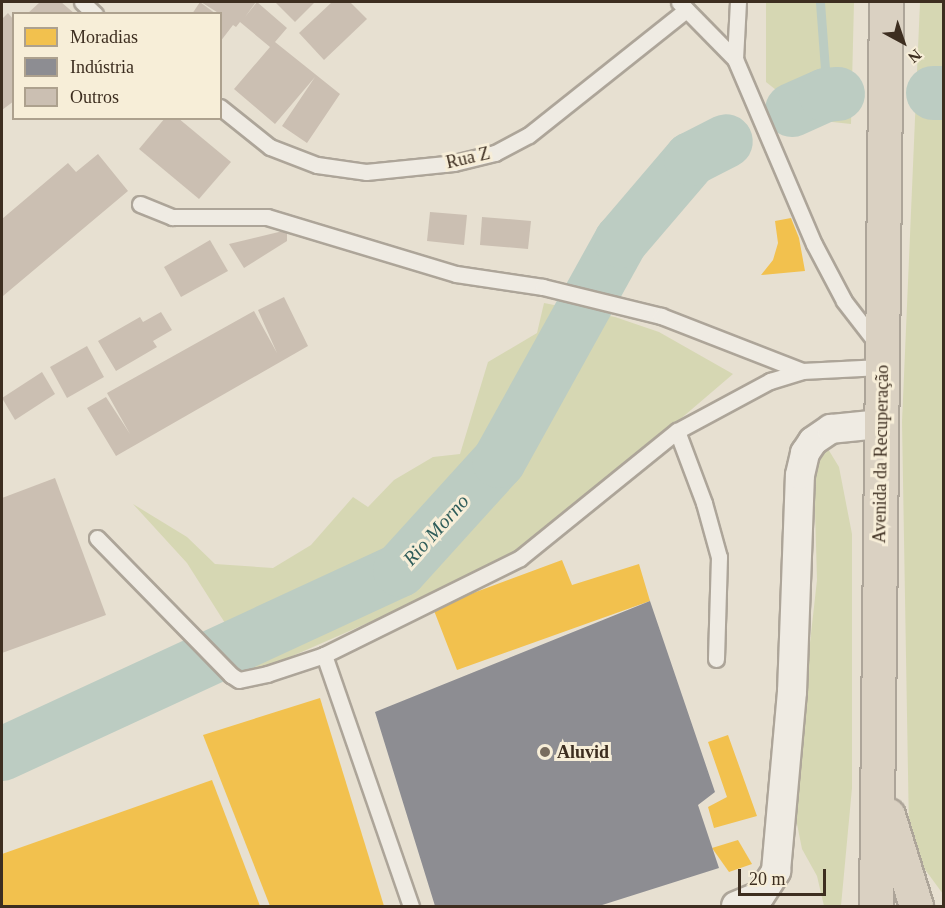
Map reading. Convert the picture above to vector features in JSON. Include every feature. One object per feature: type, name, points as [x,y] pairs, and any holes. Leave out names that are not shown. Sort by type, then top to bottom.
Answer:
[{"type":"highway","name":"Avenida da Recuperação","points":[[876,906],[886,2]]},
{"type":"highway","points":[[879,782],[916,906]]},
{"type":"street","points":[[744,903],[760,896],[776,871],[792,692],[800,475],[805,453],[813,441],[831,429],[880,424]]},
{"type":"lane","points":[[735,59],[738,2]]},
{"type":"lane","points":[[97,538],[179,625],[231,675],[239,680],[267,674],[324,655],[520,558],[677,431],[770,381],[802,371],[881,358],[844,301],[814,244],[735,59],[682,6]]},
{"type":"lane","name":"Rua Z","points":[[222,109],[270,147],[317,165],[366,172],[454,163],[495,153],[529,135],[682,6]]},
{"type":"lane","points":[[140,204],[172,217],[267,217],[456,274],[543,287],[661,316],[802,371]]},
{"type":"lane","points":[[677,431],[704,503],[718,557],[717,659]]},
{"type":"lane","points":[[324,655],[411,906]]},
{"type":"green space","points":[[766,2],[854,2],[851,124],[814,120],[766,82]]},
{"type":"green space","points":[[920,2],[943,2],[943,894],[921,864],[909,832],[902,422]]},
{"type":"green space","points":[[544,303],[615,317],[659,332],[733,374],[581,504],[502,564],[256,672],[187,563],[133,504],[187,537],[215,564],[273,568],[311,545],[353,497],[368,507],[394,480],[433,457],[460,454],[488,362],[537,333]]},
{"type":"green space","points":[[825,444],[839,467],[852,534],[852,788],[841,906],[824,906],[817,876],[802,849],[795,814],[796,768],[817,580],[814,474]]},
{"type":"building: Moradias","points":[[791,218],[799,238],[805,271],[761,275],[773,260],[778,243],[775,221]]},
{"type":"building: Moradias","points":[[562,560],[572,585],[639,564],[650,601],[457,670],[433,608]]},
{"type":"building: Moradias","points":[[320,698],[384,906],[270,906],[203,735]]},
{"type":"building: Moradias","points":[[728,735],[757,816],[714,828],[708,807],[727,797],[708,742]]},
{"type":"building: Moradias","points":[[212,780],[260,906],[2,906],[2,854]]},
{"type":"building: Moradias","points":[[738,840],[752,864],[729,872],[712,848]]},
{"type":"building: Indústria","name":"Aluvid","points":[[650,601],[715,792],[698,805],[719,868],[599,906],[435,906],[375,712]]},
{"type":"building: Outros","points":[[40,2],[61,2],[73,12],[29,12]]},
{"type":"building: Outros","points":[[200,2],[213,12],[193,12]]},
{"type":"building: Outros","points":[[201,2],[256,2],[245,17],[257,2],[287,28],[275,42],[340,94],[307,143],[282,126],[315,77],[275,124],[234,89],[270,47],[240,22],[236,27],[233,25],[222,39],[222,12],[217,12]]},
{"type":"building: Outros","points":[[275,2],[315,2],[295,22]]},
{"type":"building: Outros","points":[[332,2],[350,2],[367,19],[324,60],[299,33]]},
{"type":"building: Outros","points":[[8,13],[12,18],[12,102],[2,110],[2,19]]},
{"type":"building: Outros","points":[[163,120],[180,120],[231,162],[199,199],[139,149]]},
{"type":"building: Outros","points":[[98,154],[128,191],[3,296],[2,219],[68,163],[76,172]]},
{"type":"building: Outros","points":[[430,212],[467,215],[464,245],[427,241]]},
{"type":"building: Outros","points":[[482,217],[531,221],[528,249],[480,245]]},
{"type":"building: Outros","points":[[287,230],[287,241],[244,268],[229,244]]},
{"type":"building: Outros","points":[[210,240],[228,271],[181,297],[164,267]]},
{"type":"building: Outros","points":[[284,297],[308,346],[116,456],[87,408],[106,397],[130,434],[107,393],[254,311],[277,353],[258,310]]},
{"type":"building: Outros","points":[[161,312],[172,330],[153,341],[157,347],[116,371],[98,341],[140,317],[143,322]]},
{"type":"building: Outros","points":[[87,346],[104,377],[67,398],[50,367]]},
{"type":"building: Outros","points":[[42,372],[55,394],[15,420],[2,398]]},
{"type":"building: Outros","points":[[55,478],[106,615],[2,653],[2,498]]},
{"type":"waterway","points":[[818,97],[825,69],[820,2]]},
{"type":"waterway","name":"Rio Morno","points":[[933,93],[944,93]]},
{"type":"waterway","name":"Rio Morno","points":[[792,110],[826,95],[838,94]]},
{"type":"waterway","name":"Rio Morno","points":[[2,754],[400,570],[499,461],[621,241],[691,159],[726,141]]},
{"type":"place","name":"Aluvid","points":[[545,752]]}]
